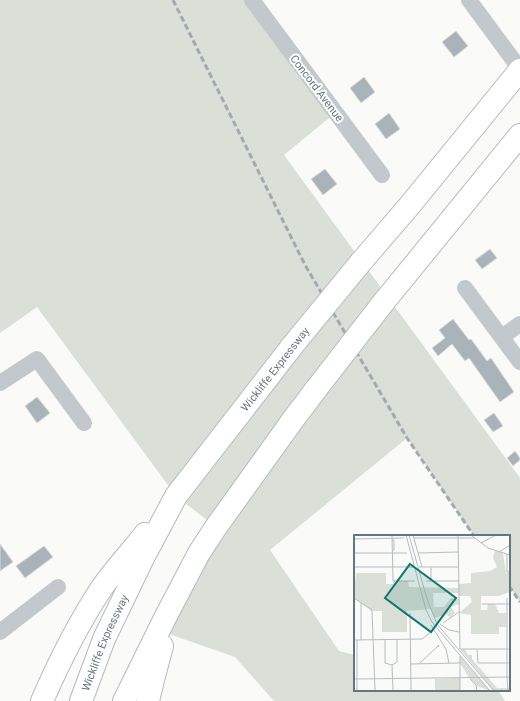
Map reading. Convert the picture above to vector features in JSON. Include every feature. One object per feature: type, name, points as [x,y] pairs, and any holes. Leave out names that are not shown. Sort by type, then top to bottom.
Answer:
[{"type":"highway","name":"Wickliffe Expressway","points":[[81,701],[104,639],[143,558],[176,496],[293,345],[410,205],[520,69]]},
{"type":"highway","points":[[124,701],[178,592],[199,553],[216,527],[295,416],[520,135]]},
{"type":"highway","points":[[42,701],[58,665],[81,622],[102,588],[176,496]]},
{"type":"highway","points":[[148,701],[152,680],[178,592]]},
{"type":"street","name":"Concord Avenue","points":[[252,0],[382,175]]},
{"type":"street","points":[[469,0],[520,69]]},
{"type":"street","points":[[465,288],[520,362]]},
{"type":"street","points":[[502,337],[520,324]]},
{"type":"street","points":[[0,383],[37,359],[84,423]]},
{"type":"street","points":[[0,632],[58,588]]},
{"type":"shaded area","points":[[0,0],[252,0],[335,113],[284,155],[520,478],[520,602],[510,587],[510,535],[473,535],[407,438],[270,550],[339,651],[354,655],[354,691],[499,691],[505,701],[274,701],[235,657],[166,633],[216,527],[176,496],[37,307],[0,333]]},
{"type":"building","points":[[456,31],[468,46],[454,57],[442,42]]},
{"type":"building","points":[[364,77],[375,92],[361,103],[350,88]]},
{"type":"building","points":[[389,113],[400,129],[386,139],[375,124]]},
{"type":"building","points":[[325,169],[337,184],[323,195],[311,179]]},
{"type":"building","points":[[490,249],[497,258],[482,269],[475,260]]},
{"type":"building","points":[[453,319],[469,340],[471,339],[487,361],[491,358],[514,392],[500,402],[469,358],[465,361],[452,344],[438,356],[432,348],[445,338],[439,330]]},
{"type":"building","points":[[37,397],[50,413],[37,423],[25,406]]},
{"type":"building","points":[[494,413],[503,426],[493,432],[484,420]]},
{"type":"building","points":[[515,451],[520,460],[513,466],[507,458]]},
{"type":"building","points":[[0,544],[13,562],[0,571]]},
{"type":"building","points":[[44,546],[53,557],[25,578],[16,566]]},
{"type":"railway","points":[[173,0],[305,265],[407,438],[473,535]]},
{"type":"railway","points":[[510,587],[520,602]]}]
